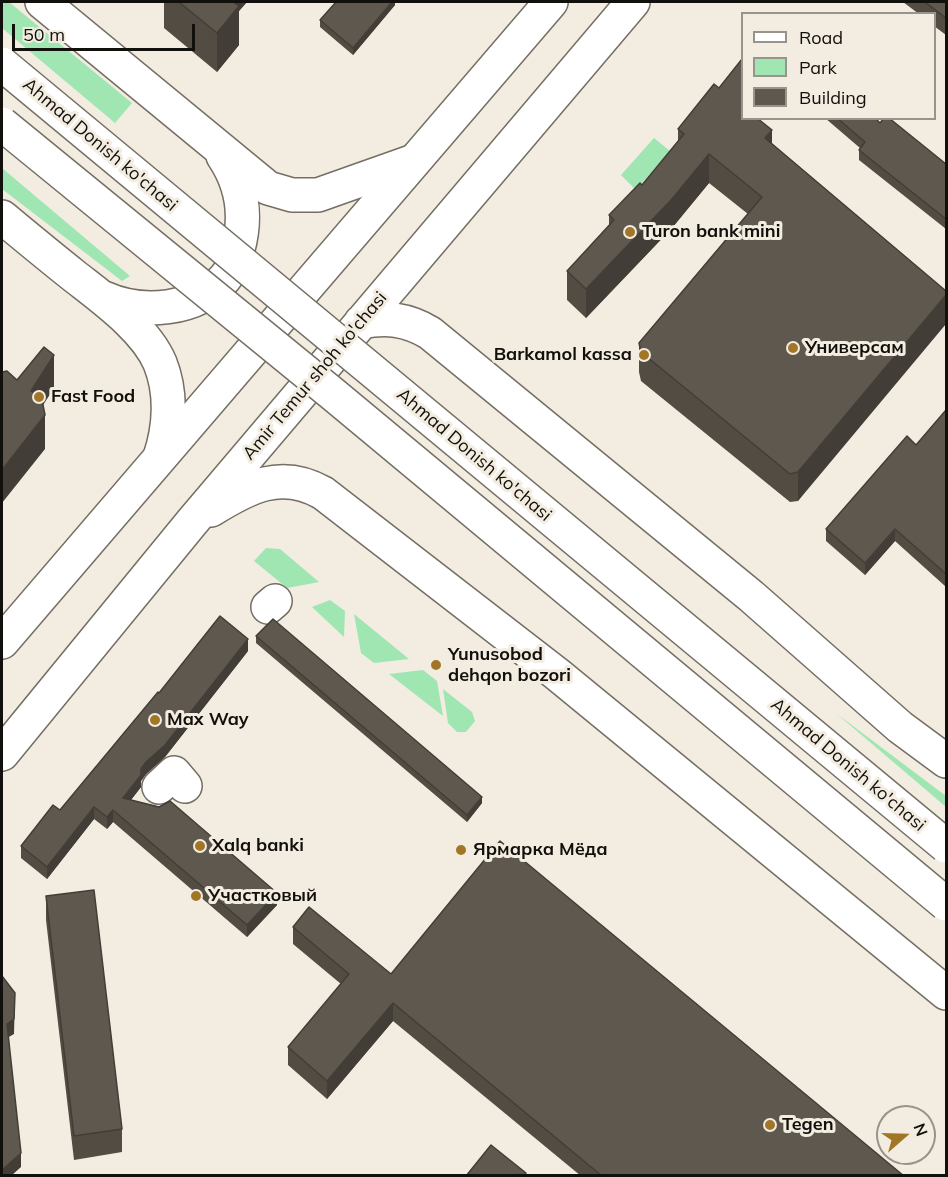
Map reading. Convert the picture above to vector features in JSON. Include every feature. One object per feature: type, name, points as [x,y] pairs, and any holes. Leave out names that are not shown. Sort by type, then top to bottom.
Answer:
[{"type":"main road","points":[[42,2],[267,188],[292,195],[318,195],[414,161]]},
{"type":"main road","points":[[2,642],[551,2]]},
{"type":"main road","name":"Amir Temur shoh ko'chasi","points":[[2,754],[192,522],[630,3]]},
{"type":"main road","name":"Ahmad Donish ko'chasi","points":[[2,64],[946,846]]},
{"type":"main road","points":[[2,124],[344,403],[946,904]]},
{"type":"main road","points":[[100,296],[131,308],[164,308],[212,290],[226,278],[235,261],[240,242],[243,221],[242,203],[233,171],[212,144]]},
{"type":"main road","points":[[2,217],[100,296],[141,334],[159,362],[164,376],[168,426],[160,457]]},
{"type":"main road","points":[[360,322],[397,319],[414,324],[430,333],[751,596],[900,727],[946,761]]},
{"type":"main road","points":[[192,522],[231,498],[269,482],[291,482],[314,488],[323,493],[557,674],[946,993]]},
{"type":"green space","points":[[2,2],[9,2],[132,103],[115,123],[2,28]]},
{"type":"green space","points":[[654,138],[670,151],[636,190],[621,175]]},
{"type":"green space","points":[[2,168],[130,276],[122,281],[2,189]]},
{"type":"green space","points":[[266,548],[280,549],[319,582],[287,588],[254,561]]},
{"type":"green space","points":[[330,600],[345,611],[344,637],[312,607]]},
{"type":"green space","points":[[354,614],[409,659],[374,663],[361,653]]},
{"type":"green space","points":[[423,670],[437,681],[443,716],[389,674]]},
{"type":"green space","points":[[443,689],[472,712],[475,721],[466,732],[457,732],[448,723]]},
{"type":"green space","points":[[837,714],[946,796],[946,807]]},
{"type":"building","points":[[179,2],[233,2],[239,6],[217,33]]},
{"type":"building","points":[[336,2],[392,2],[353,48],[320,20]]},
{"type":"building","points":[[925,2],[946,2],[946,18]]},
{"type":"building","name":"Универсам","points":[[741,60],[741,120],[760,120],[772,130],[765,138],[946,291],[946,295],[798,472],[790,474],[641,352],[639,343],[762,197],[709,154],[672,199],[586,289],[567,271],[614,220],[609,215],[640,183],[642,185],[684,134],[678,129],[714,84],[719,88]]},
{"type":"building","points":[[839,120],[877,120],[880,123],[882,120],[891,120],[946,164],[946,219],[859,150],[865,142]]},
{"type":"building","points":[[44,347],[54,355],[31,391],[42,400],[45,415],[2,470],[2,372],[7,371],[17,380]]},
{"type":"building","points":[[946,410],[946,572],[895,529],[865,563],[826,529],[907,436],[916,445]]},
{"type":"building","points":[[220,616],[248,639],[165,745],[146,762],[141,769],[141,775],[123,798],[159,807],[170,801],[277,893],[247,925],[113,810],[107,817],[94,807],[47,867],[21,846],[53,805],[60,810],[159,693]]},
{"type":"building","points":[[273,619],[482,797],[467,815],[256,636]]},
{"type":"building","points":[[500,841],[876,1153],[876,1165],[891,1165],[904,1176],[602,1176],[393,1003],[327,1081],[288,1047],[349,974],[293,927],[309,907],[391,974]]},
{"type":"building","points":[[94,890],[122,1129],[74,1136],[46,896]]},
{"type":"building","points":[[2,976],[15,993],[14,1019],[7,1024],[21,1153],[2,1170]]},
{"type":"building","points":[[491,1145],[526,1173],[524,1176],[466,1176]]},
{"type":"place","name":"Turon bank mini","points":[[630,232]]},
{"type":"place","name":"Универсам","points":[[793,348]]},
{"type":"place","name":"Barkamol kassa","points":[[644,355]]},
{"type":"place","name":"Fast Food","points":[[39,397]]},
{"type":"place","name":"Yunusobod dehqon bozori","points":[[436,665]]},
{"type":"place","name":"Max Way","points":[[155,720]]},
{"type":"place","name":"Xalq banki","points":[[200,846]]},
{"type":"place","name":"Ярмарка Мёда","points":[[461,850]]},
{"type":"place","name":"Участковый","points":[[196,896]]},
{"type":"place","name":"Tegen","points":[[770,1125]]}]
